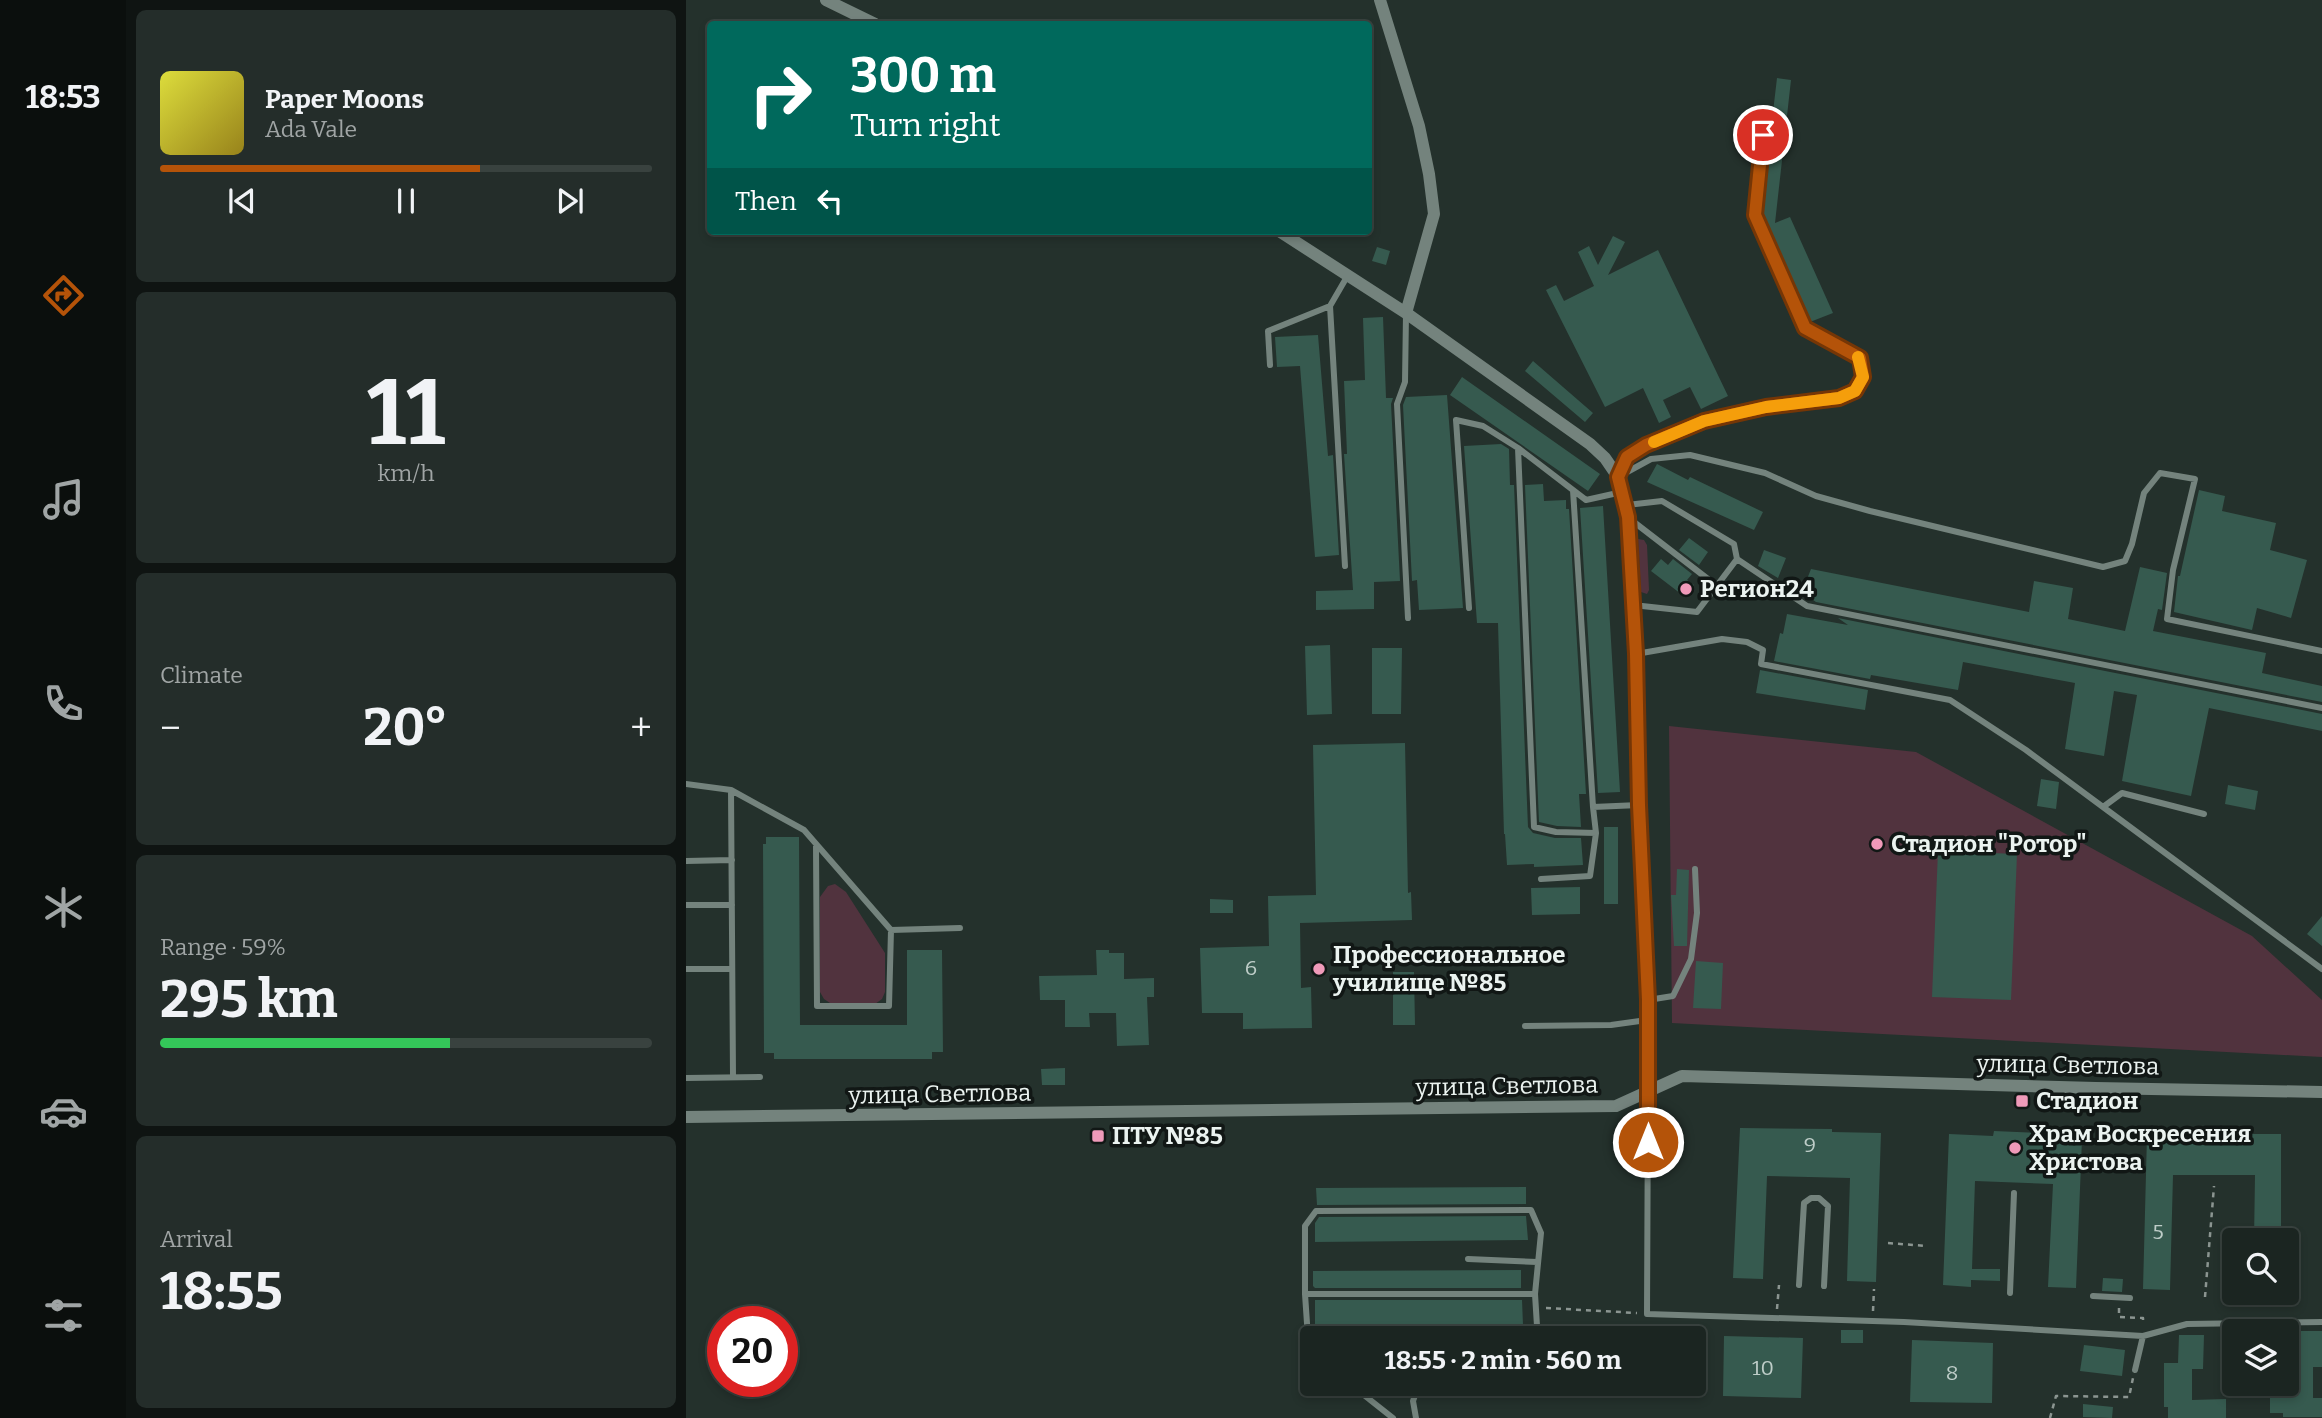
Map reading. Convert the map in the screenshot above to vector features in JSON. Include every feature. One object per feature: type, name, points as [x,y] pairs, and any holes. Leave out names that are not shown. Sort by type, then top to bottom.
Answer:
[{"type":"street","points":[[826,0],[869,21]]},
{"type":"street","points":[[1380,0],[1419,125],[1434,214],[1406,313]]},
{"type":"street","points":[[1285,235],[1406,313],[1590,444],[1605,458],[1618,477],[1627,511],[1636,654],[1639,805],[1648,1000],[1648,1090]]},
{"type":"street","name":"улица Светлова","points":[[686,1117],[1616,1106],[1682,1076],[2322,1092]]},
{"type":"lane","points":[[1618,477],[1627,457],[1646,445],[1704,421],[1766,407],[1839,398],[1855,391],[1863,377],[1860,358],[1805,328],[1755,215],[1766,108]]},
{"type":"lane","points":[[1345,566],[1330,306],[1348,275]]},
{"type":"lane","points":[[1270,365],[1268,331],[1330,306]]},
{"type":"lane","points":[[1406,313],[1405,382],[1396,404],[1408,618]]},
{"type":"lane","points":[[1469,608],[1456,420],[1483,426],[1518,448],[1586,499],[1622,492]]},
{"type":"lane","points":[[1518,448],[1534,827],[1556,832],[1596,833]]},
{"type":"lane","points":[[1618,477],[1651,459],[1690,455],[1765,473],[1816,496],[1870,511],[2103,567],[2125,561],[2133,544],[2144,493],[2160,473],[2195,479],[2173,570],[2167,619],[2322,651]]},
{"type":"lane","points":[[1541,879],[1590,876],[1596,833],[1573,490]]},
{"type":"lane","points":[[1627,511],[1662,501],[1734,544],[1737,559],[1807,606],[2322,708]]},
{"type":"lane","points":[[1627,511],[1717,586]]},
{"type":"lane","points":[[1633,605],[1697,612],[1737,559]]},
{"type":"lane","points":[[1636,654],[1722,639],[1747,642],[1763,650],[1761,664],[1950,699],[2026,750],[2322,969]]},
{"type":"lane","points":[[686,784],[731,790],[804,830],[891,930],[890,1006],[817,1006],[816,846]]},
{"type":"lane","points":[[731,790],[733,1076]]},
{"type":"lane","points":[[2103,807],[2122,793],[2204,814]]},
{"type":"lane","points":[[1593,807],[1639,805]]},
{"type":"lane","points":[[686,861],[732,860]]},
{"type":"lane","points":[[1648,1000],[1674,996],[1691,959],[1697,913],[1695,869]]},
{"type":"lane","points":[[686,905],[732,905]]},
{"type":"lane","points":[[891,930],[960,928]]},
{"type":"lane","points":[[686,969],[732,968]]},
{"type":"lane","points":[[1525,1026],[1611,1025],[1647,1020]]},
{"type":"lane","points":[[686,1078],[760,1077]]},
{"type":"lane","points":[[1648,1090],[1647,1314],[1873,1321],[2143,1336],[2187,1324],[2222,1324]]},
{"type":"lane","points":[[2010,1293],[2014,1193]]},
{"type":"lane","points":[[1799,1285],[1804,1203],[1811,1198],[1819,1198],[1828,1206],[1824,1286]]},
{"type":"lane","points":[[1307,1326],[1304,1226],[1316,1211],[1531,1210],[1541,1233],[1535,1294],[1537,1326]]},
{"type":"lane","points":[[1468,1259],[1537,1262]]},
{"type":"lane","points":[[1305,1294],[1535,1294]]},
{"type":"lane","points":[[2093,1296],[2130,1298]]},
{"type":"lane","points":[[2299,1322],[2322,1322]]},
{"type":"lane","points":[[2135,1370],[2143,1336]]},
{"type":"lane","points":[[1365,1396],[1393,1418]]},
{"type":"lane","points":[[1415,1396],[1416,1418]]},
{"type":"path","points":[[2205,1297],[2214,1185]]},
{"type":"path","points":[[1888,1243],[1926,1246]]},
{"type":"path","points":[[1777,1318],[1779,1285]]},
{"type":"path","points":[[1873,1321],[1874,1289]]},
{"type":"path","points":[[2119,1297],[2119,1317],[2143,1318],[2143,1336]]},
{"type":"path","points":[[1535,1307],[1647,1314]]},
{"type":"path","points":[[2050,1418],[2056,1395],[2129,1397],[2135,1370]]},
{"type":"shaded area","points":[[1638,539],[1644,540],[1647,545],[1647,594],[1641,592]]},
{"type":"shaded area","name":"Стадион \"Ротор\"","points":[[1669,726],[1916,752],[2252,936],[2322,1000],[2322,1057],[1672,1023]]},
{"type":"shaded area","points":[[835,884],[846,892],[885,953],[885,992],[882,999],[875,1004],[830,1003],[820,992],[820,897],[828,886]]},
{"type":"building","points":[[1777,78],[1791,80],[1775,223],[1790,217],[1833,313],[1810,322],[1761,214]]},
{"type":"building","points":[[1613,236],[1625,242],[1608,275],[1658,250],[1728,396],[1701,409],[1690,387],[1663,400],[1671,417],[1659,423],[1643,388],[1605,407],[1546,290],[1556,285],[1564,301],[1594,286],[1578,252],[1589,246],[1598,265]]},
{"type":"building","points":[[1377,247],[1390,251],[1386,265],[1372,261]]},
{"type":"building","points":[[1383,317],[1386,398],[1393,398],[1391,404],[1400,581],[1374,582],[1374,609],[1316,610],[1316,591],[1353,590],[1344,454],[1347,454],[1344,381],[1365,380],[1363,318]]},
{"type":"building","points":[[1318,335],[1328,456],[1333,455],[1339,555],[1315,557],[1300,366],[1277,367],[1275,337]]},
{"type":"building","points":[[1533,361],[1593,413],[1585,422],[1525,371]]},
{"type":"building","points":[[1462,377],[1600,474],[1588,491],[1450,395]]},
{"type":"building","points":[[1447,395],[1463,608],[1419,610],[1417,580],[1412,581],[1403,405],[1406,397]]},
{"type":"building","points":[[1501,444],[1509,449],[1510,485],[1514,485],[1528,827],[1533,833],[1555,838],[1581,838],[1583,865],[1507,865],[1498,623],[1477,623],[1464,446]]},
{"type":"building","points":[[1657,464],[1763,512],[1754,530],[1647,482]]},
{"type":"building","points":[[1543,484],[1544,501],[1566,500],[1566,509],[1569,509],[1586,794],[1579,794],[1581,827],[1539,822],[1525,485]]},
{"type":"building","points":[[2199,490],[2225,496],[2222,511],[2276,523],[2270,550],[2307,560],[2291,618],[2257,608],[2252,630],[2174,612],[2178,576]]},
{"type":"building","points":[[1603,506],[1620,792],[1598,793],[1580,508]]},
{"type":"building","points":[[1689,538],[1708,552],[1699,565],[1679,550]]},
{"type":"building","points":[[1764,550],[1786,558],[1778,578],[1758,566]]},
{"type":"building","points":[[1661,559],[1668,565],[1673,559],[1692,574],[1687,580],[1694,585],[1685,597],[1651,571]]},
{"type":"building","points":[[2140,567],[2167,573],[2162,610],[2158,609],[2153,631],[2266,653],[2262,673],[2322,686],[2322,702],[1816,602],[1802,592],[1811,569],[2029,612],[2034,581],[2073,588],[2068,619],[2125,631]]},
{"type":"building","points":[[1787,614],[1848,625],[1838,618],[2322,714],[2322,731],[2209,708],[2191,796],[2122,781],[2137,695],[2114,691],[2104,756],[2065,749],[2075,683],[1963,662],[1958,690],[1871,675],[1870,679],[1774,661]]},
{"type":"building","points":[[1330,645],[1332,714],[1307,715],[1305,646]]},
{"type":"building","points":[[1372,648],[1402,648],[1401,714],[1372,714]]},
{"type":"building","points":[[1760,670],[1868,690],[1865,710],[1756,693]]},
{"type":"building","points":[[1405,743],[1408,893],[1411,892],[1412,920],[1300,923],[1301,988],[1311,987],[1312,1028],[1243,1029],[1243,1013],[1202,1013],[1200,948],[1269,946],[1268,896],[1316,895],[1313,745]]},
{"type":"building","points":[[2041,779],[2059,782],[2056,809],[2037,806]]},
{"type":"building","points":[[2228,785],[2258,791],[2255,810],[2225,804]]},
{"type":"building","points":[[1604,827],[1618,827],[1618,904],[1604,904]]},
{"type":"building","points":[[766,837],[799,837],[800,1025],[907,1025],[907,950],[942,950],[943,1052],[932,1052],[932,1059],[774,1059],[774,1053],[764,1053],[763,844],[766,844]]},
{"type":"building","points":[[1938,851],[2017,854],[2011,1000],[1932,997]]},
{"type":"building","points":[[1677,869],[1689,870],[1687,946],[1674,946],[1671,895],[1676,895]]},
{"type":"building","points":[[1580,887],[1580,914],[1532,915],[1531,888]]},
{"type":"building","points":[[1210,899],[1233,900],[1233,913],[1210,913]]},
{"type":"building","points":[[2322,916],[2322,946],[2307,934]]},
{"type":"building","points":[[1096,950],[1124,953],[1124,979],[1154,978],[1154,997],[1147,997],[1149,1045],[1117,1046],[1116,1013],[1089,1013],[1090,1027],[1065,1027],[1065,1000],[1040,1000],[1039,976],[1097,975]]},
{"type":"building","points":[[1696,961],[1723,963],[1721,1009],[1693,1008]]},
{"type":"building","points":[[1393,972],[1414,972],[1415,1025],[1393,1025]]},
{"type":"building","points":[[1065,1068],[1065,1085],[1042,1085],[1041,1069]]},
{"type":"building","points":[[2191,1127],[2236,1127],[2236,1134],[2281,1134],[2281,1228],[2254,1228],[2255,1175],[2173,1175],[2170,1290],[2143,1289],[2147,1135],[2190,1136]]},
{"type":"building","points":[[1740,1128],[1832,1129],[1832,1132],[1881,1133],[1876,1282],[1847,1281],[1850,1178],[1767,1176],[1763,1279],[1733,1278]]},
{"type":"building","points":[[1994,1131],[2082,1139],[2076,1288],[2048,1287],[2053,1184],[1975,1181],[1972,1269],[2000,1269],[2000,1281],[1971,1280],[1971,1287],[1943,1285],[1949,1134],[1993,1136]]},
{"type":"building","points":[[1526,1187],[1526,1204],[1317,1205],[1316,1188]]},
{"type":"building","points":[[1526,1216],[1528,1240],[1315,1242],[1315,1223],[1319,1217]]},
{"type":"building","points":[[1521,1270],[1521,1288],[1313,1286],[1313,1271]]},
{"type":"building","points":[[2103,1278],[2123,1279],[2122,1292],[2102,1291]]},
{"type":"building","points":[[1315,1300],[1522,1300],[1523,1325],[1315,1325]]},
{"type":"building","points":[[1841,1330],[1863,1330],[1863,1343],[1841,1343]]},
{"type":"building","points":[[2299,1331],[2322,1331],[2322,1367],[2313,1367],[2313,1398],[2322,1398],[2322,1417],[2283,1417],[2283,1413],[2270,1413],[2270,1398],[2299,1396]]},
{"type":"building","points":[[2179,1335],[2204,1335],[2203,1369],[2192,1369],[2192,1400],[2226,1399],[2226,1418],[2168,1418],[2168,1407],[2164,1407],[2164,1363],[2178,1363]]},
{"type":"building","points":[[1724,1336],[1803,1338],[1801,1398],[1723,1396]]},
{"type":"building","points":[[1912,1340],[1993,1343],[1992,1403],[1910,1402]]},
{"type":"building","points":[[2084,1345],[2125,1350],[2122,1376],[2080,1371]]},
{"type":"building","points":[[2083,1404],[2113,1407],[2112,1418],[2083,1417]]},
{"type":"slow traffic","points":[[1654,442],[1704,421],[1766,407],[1839,398],[1855,391],[1863,377],[1858,357]]},
{"type":"place","name":"Регион24","points":[[1686,589]]},
{"type":"place","name":"Стадион \"Ротор\"","points":[[1877,844]]},
{"type":"place","name":"Профессиональное училище №85","points":[[1319,969]]},
{"type":"place","name":"Стадион","points":[[2022,1101]]},
{"type":"place","name":"ПТУ №85","points":[[1098,1136]]},
{"type":"place","name":"Храм Воскресения Христова","points":[[2015,1148]]},
{"type":"route","points":[[1648,1142],[1648,1000],[1639,805],[1636,654],[1628,517],[1618,477],[1627,457],[1646,445],[1704,421],[1766,407],[1839,398],[1855,391],[1863,377],[1860,358],[1805,328],[1755,215],[1763,135]]}]
